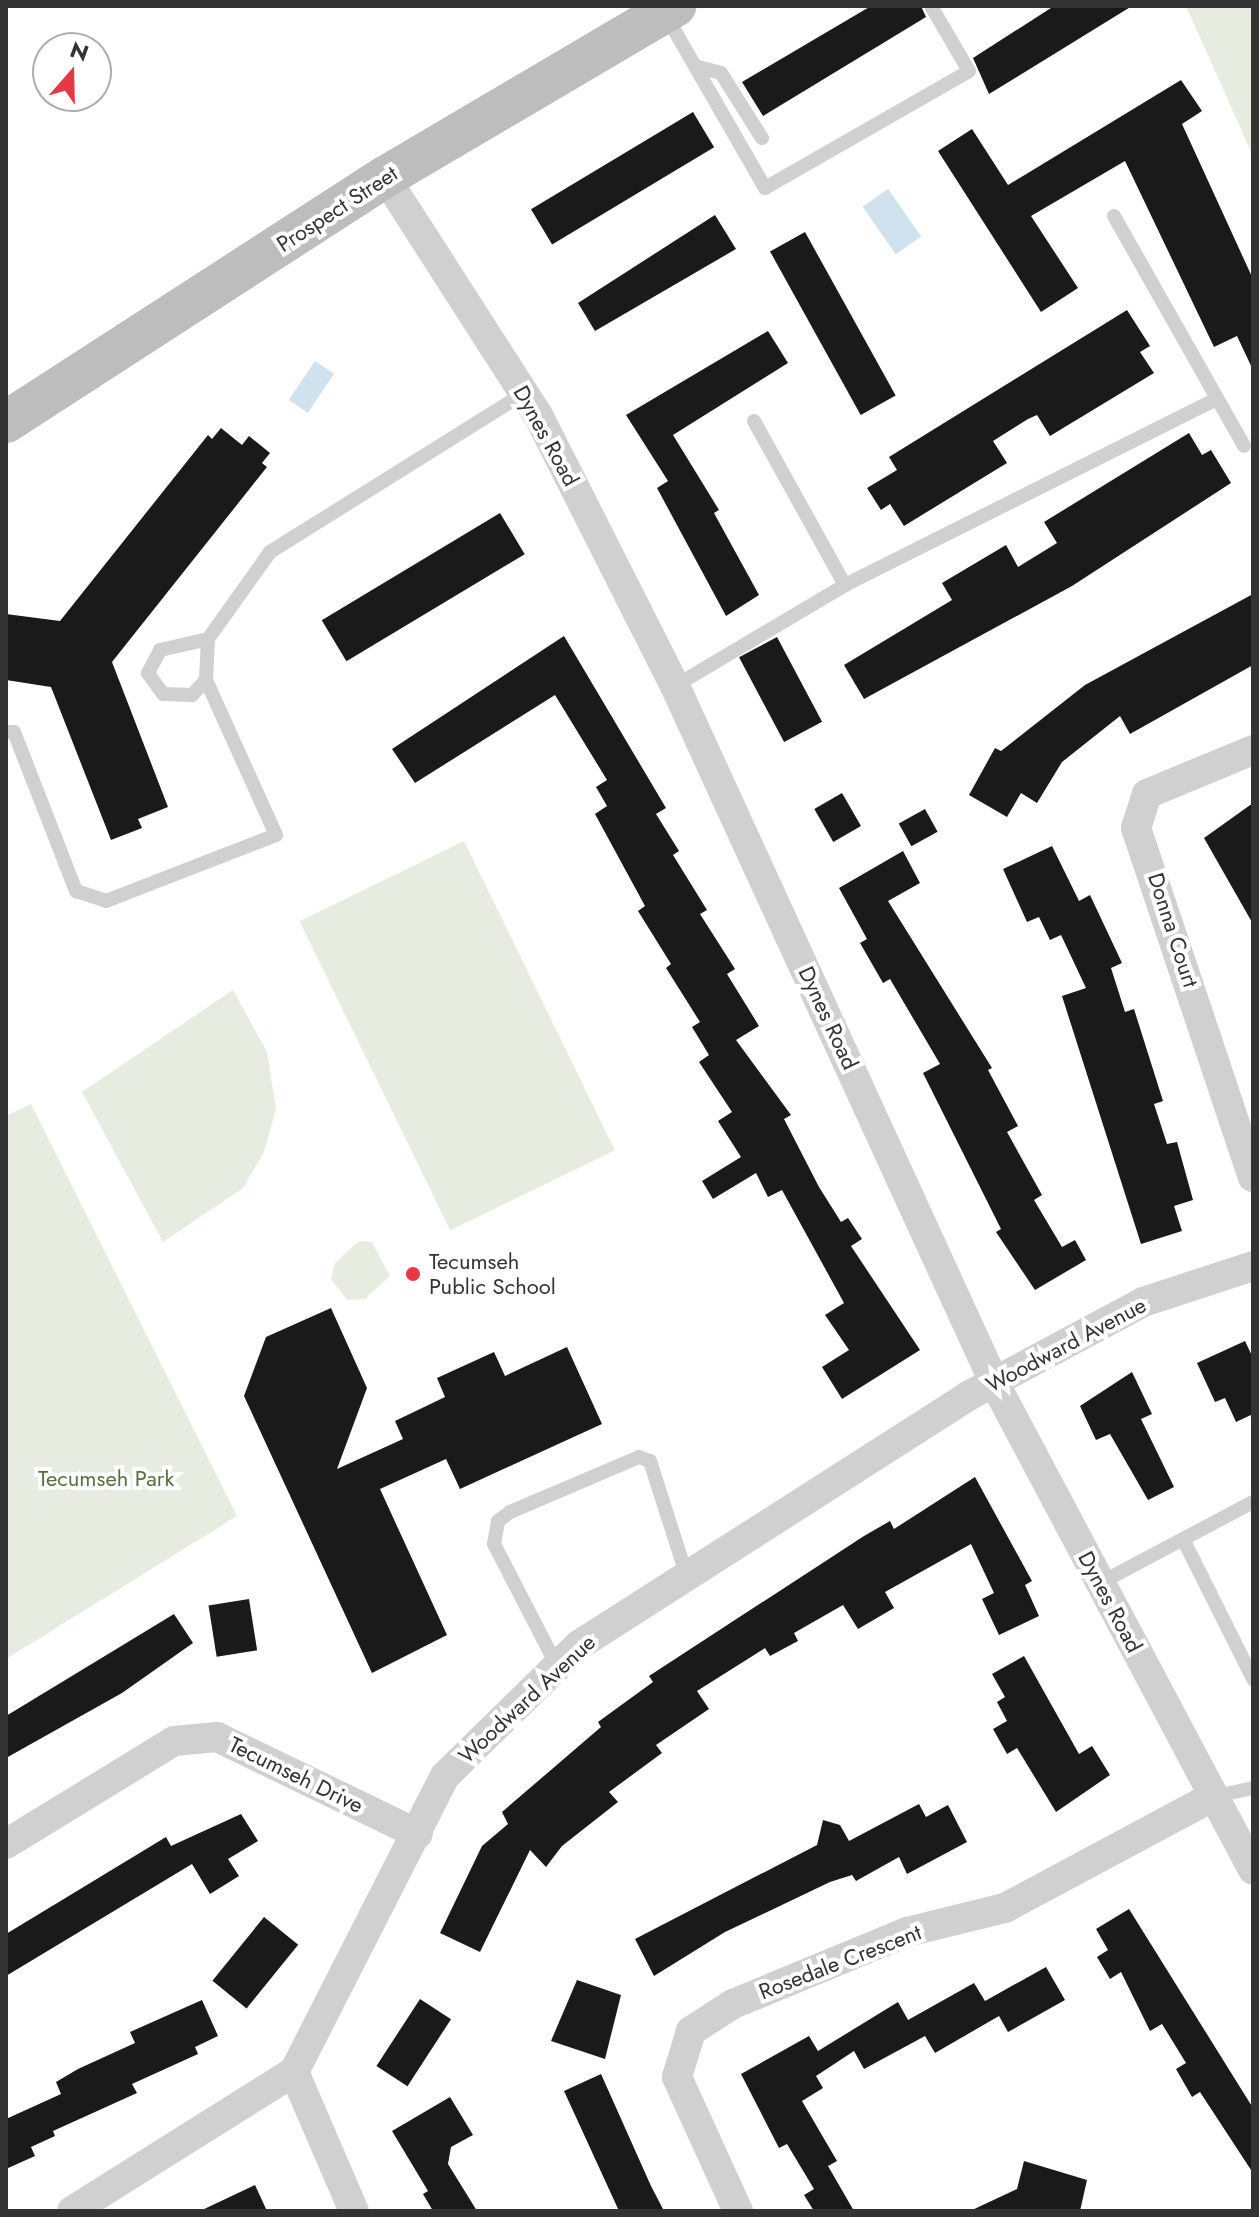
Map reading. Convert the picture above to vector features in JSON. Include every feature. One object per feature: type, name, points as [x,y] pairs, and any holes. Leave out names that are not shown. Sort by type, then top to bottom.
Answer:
[{"type":"street","name":"Prospect Street","points":[[6,422],[385,177],[670,10]]},
{"type":"street","name":"Dynes Road","points":[[385,177],[524,393],[675,686],[994,1382],[1253,1870]]},
{"type":"street","name":"Donna Court","points":[[1253,750],[1147,794],[1136,828],[1253,1177]]},
{"type":"street","name":"Woodward Avenue","points":[[294,2072],[445,1776],[557,1666],[686,1574],[994,1382],[1143,1302],[1253,1266]]},
{"type":"street","name":"Tecumseh Drive","points":[[6,1844],[174,1741],[217,1737],[418,1834]]},
{"type":"street","name":"Rosedale Crescent","points":[[738,2211],[677,2077],[691,2031],[733,2004],[907,1932],[1005,1908],[1212,1797]]},
{"type":"street","points":[[72,2211],[294,2072],[354,2211]]},
{"type":"lane","points":[[670,10],[695,66],[765,188],[969,71],[931,6]]},
{"type":"lane","points":[[695,66],[721,73],[762,138]]},
{"type":"lane","points":[[1114,216],[1244,446]]},
{"type":"lane","points":[[6,732],[14,732],[76,891],[106,901],[276,835],[206,680],[208,639],[270,552],[524,393]]},
{"type":"lane","points":[[675,686],[845,585],[1216,399]]},
{"type":"lane","points":[[754,421],[845,585]]},
{"type":"lane","points":[[206,680],[192,695],[163,694],[148,673],[160,650],[208,639]]},
{"type":"lane","points":[[557,1666],[494,1544],[498,1521],[510,1512],[639,1457],[650,1461],[686,1574]]},
{"type":"lane","points":[[1100,1583],[1253,1502]]},
{"type":"lane","points":[[1183,1539],[1253,1679]]},
{"type":"lane","points":[[1212,1797],[1253,1788]]},
{"type":"green space","points":[[1186,6],[1253,6],[1253,156]]},
{"type":"green space","points":[[464,841],[615,1150],[450,1230],[300,921]]},
{"type":"green space","points":[[233,990],[267,1052],[276,1109],[264,1152],[243,1188],[163,1242],[82,1092]]},
{"type":"green space","name":"Tecumseh Park","points":[[31,1104],[237,1516],[6,1659],[6,1116]]},
{"type":"green space","points":[[359,1241],[372,1242],[390,1276],[365,1299],[347,1300],[331,1279],[335,1263]]},
{"type":"water","points":[[888,189],[921,237],[896,254],[863,207]]},
{"type":"water","points":[[315,361],[334,374],[308,413],[289,400]]},
{"type":"building","points":[[871,6],[921,6],[926,17],[763,116],[742,82]]},
{"type":"building","points":[[1054,6],[1132,6],[989,94],[973,58]]},
{"type":"building","points":[[1181,80],[1202,111],[1182,124],[1253,279],[1253,370],[1237,336],[1214,347],[1125,161],[1031,216],[1078,288],[1041,312],[938,151],[972,129],[1008,185]]},
{"type":"building","points":[[693,112],[714,147],[552,244],[531,209]]},
{"type":"building","points":[[715,215],[736,249],[595,331],[578,303]]},
{"type":"building","points":[[805,232],[896,396],[861,415],[770,251]]},
{"type":"building","points":[[1127,310],[1150,346],[1140,352],[1154,373],[1050,436],[1037,415],[1028,419],[993,441],[1007,463],[904,526],[890,504],[881,510],[867,488],[897,470],[889,457]]},
{"type":"building","points":[[768,331],[788,363],[673,435],[719,510],[714,513],[759,595],[726,616],[657,488],[668,481],[626,415]]},
{"type":"building","points":[[221,428],[242,445],[249,436],[270,453],[262,463],[267,467],[112,662],[168,807],[138,819],[142,828],[111,840],[51,687],[6,680],[6,614],[60,621],[208,435],[212,439]]},
{"type":"building","points":[[1189,433],[1202,455],[1211,450],[1231,483],[1072,586],[864,699],[844,665],[952,600],[942,583],[1006,545],[1018,567],[1057,543],[1044,522]]},
{"type":"building","points":[[500,513],[525,554],[346,661],[322,620]]},
{"type":"building","points":[[1253,594],[1253,665],[1130,734],[1120,716],[1062,762],[1037,803],[1021,793],[1007,817],[969,795],[995,748],[1001,751],[1085,685]]},
{"type":"building","points":[[564,636],[666,808],[656,814],[679,851],[673,855],[707,910],[700,914],[735,969],[727,974],[759,1026],[736,1040],[791,1115],[784,1119],[819,1187],[841,1222],[848,1218],[862,1239],[851,1246],[920,1350],[842,1399],[822,1367],[849,1350],[825,1315],[844,1303],[782,1190],[768,1197],[756,1173],[713,1199],[702,1181],[741,1157],[718,1121],[732,1112],[699,1062],[709,1055],[692,1027],[700,1022],[666,968],[671,964],[638,911],[645,906],[595,814],[607,806],[596,787],[607,780],[555,695],[415,783],[392,749]]},
{"type":"building","points":[[777,637],[822,722],[784,742],[739,657]]},
{"type":"building","points":[[842,793],[861,826],[833,842],[814,809]]},
{"type":"building","points":[[1253,803],[1253,924],[1204,838]]},
{"type":"building","points":[[925,809],[938,832],[911,846],[899,824]]},
{"type":"building","points":[[1052,846],[1079,901],[1090,895],[1122,963],[1111,968],[1125,1012],[1134,1009],[1163,1101],[1154,1104],[1167,1144],[1177,1142],[1193,1200],[1174,1206],[1182,1231],[1141,1244],[1062,996],[1086,988],[1061,935],[1050,940],[1039,917],[1027,922],[1003,869]]},
{"type":"building","points":[[903,851],[920,883],[888,901],[992,1068],[988,1070],[1018,1126],[1007,1132],[1042,1195],[1034,1200],[1062,1247],[1075,1240],[1086,1260],[1035,1290],[996,1232],[1001,1229],[923,1073],[940,1064],[890,979],[883,983],[860,943],[867,939],[839,888]]},
{"type":"building","points":[[331,1308],[367,1388],[337,1469],[403,1439],[395,1421],[445,1397],[437,1378],[494,1352],[505,1376],[567,1347],[602,1424],[460,1489],[446,1459],[380,1489],[447,1635],[372,1673],[244,1396],[266,1337]]},
{"type":"building","points":[[1245,1341],[1253,1358],[1253,1414],[1236,1422],[1225,1398],[1215,1402],[1197,1363]]},
{"type":"building","points":[[1132,1372],[1152,1414],[1141,1419],[1174,1487],[1148,1500],[1110,1434],[1096,1440],[1080,1406]]},
{"type":"building","points":[[975,1477],[1032,1581],[1025,1585],[1039,1616],[999,1635],[982,1599],[994,1593],[971,1544],[885,1592],[894,1608],[858,1629],[843,1605],[794,1633],[798,1641],[770,1656],[765,1648],[697,1691],[709,1709],[656,1745],[662,1753],[609,1792],[618,1802],[562,1846],[546,1867],[530,1850],[480,1952],[440,1933],[482,1846],[508,1824],[502,1812],[601,1727],[598,1722],[653,1682],[649,1676],[864,1536],[890,1521],[894,1529]]},
{"type":"building","points":[[249,1599],[257,1650],[217,1657],[209,1605]]},
{"type":"building","points":[[174,1614],[193,1643],[122,1693],[6,1758],[6,1716]]},
{"type":"building","points":[[1024,1656],[1079,1754],[1092,1746],[1110,1775],[1056,1812],[1017,1748],[1007,1754],[993,1729],[1007,1721],[997,1702],[1005,1697],[992,1674]]},
{"type":"building","points":[[919,1804],[926,1817],[948,1805],[967,1842],[907,1874],[899,1857],[856,1881],[852,1875],[830,1882],[725,1932],[654,1976],[635,1939],[817,1845],[823,1820],[840,1825],[849,1841]]},
{"type":"building","points":[[241,1814],[258,1841],[228,1859],[239,1876],[210,1894],[192,1864],[6,1976],[6,1934],[166,1837],[171,1846]]},
{"type":"building","points":[[1129,1909],[1253,2108],[1253,2173],[1200,2092],[1192,2097],[1176,2069],[1186,2063],[1162,2024],[1150,2031],[1121,1972],[1110,1979],[1097,1957],[1108,1950],[1096,1929]]},
{"type":"building","points":[[264,1917],[298,1945],[247,2008],[212,1981]]},
{"type":"building","points":[[1046,1967],[1065,2000],[1008,2032],[999,2016],[935,2053],[925,2036],[864,2069],[854,2051],[816,2076],[823,2088],[802,2101],[837,2161],[828,2166],[854,2211],[814,2211],[804,2195],[814,2189],[787,2144],[779,2148],[741,2074],[809,2036],[818,2051],[898,2002],[908,2020],[974,1983],[985,2001]]},
{"type":"building","points":[[577,1980],[621,1995],[605,2059],[551,2041]]},
{"type":"building","points":[[420,1999],[451,2019],[407,2086],[376,2066]]},
{"type":"building","points":[[202,2000],[218,2036],[195,2047],[198,2054],[132,2084],[137,2093],[53,2131],[55,2136],[31,2147],[35,2156],[6,2169],[6,2119],[61,2094],[56,2082],[78,2069],[135,2043],[130,2032]]},
{"type":"building","points":[[601,2074],[664,2211],[619,2211],[564,2091]]},
{"type":"building","points":[[450,2097],[473,2135],[451,2147],[448,2164],[477,2211],[433,2211],[423,2194],[428,2191],[392,2131]]},
{"type":"building","points":[[1024,2161],[1087,2180],[1080,2211],[970,2211],[1017,2189]]},
{"type":"building","points":[[255,2185],[267,2211],[200,2211]]},
{"type":"place","name":"Tecumseh Public School","points":[[413,1274]]}]
